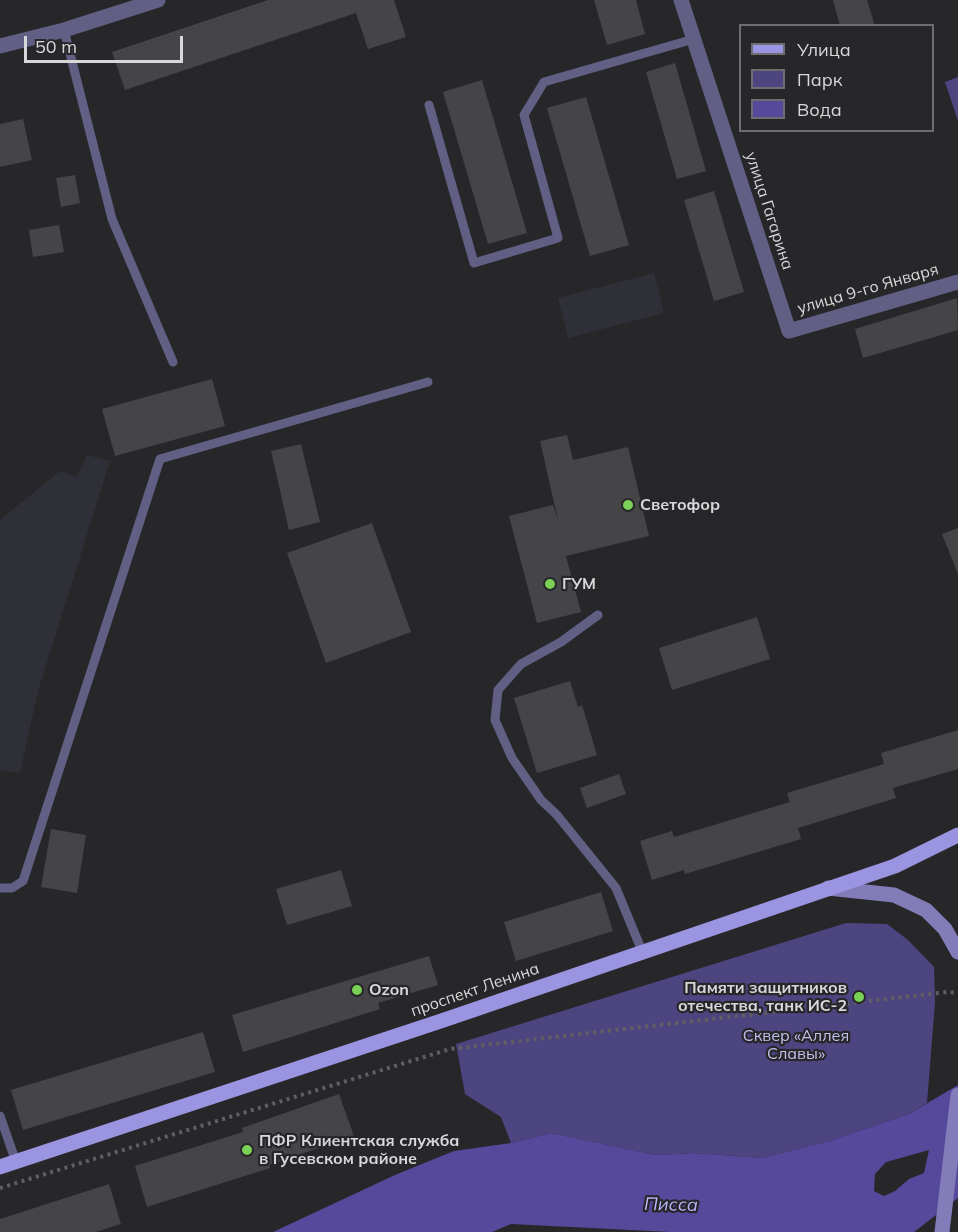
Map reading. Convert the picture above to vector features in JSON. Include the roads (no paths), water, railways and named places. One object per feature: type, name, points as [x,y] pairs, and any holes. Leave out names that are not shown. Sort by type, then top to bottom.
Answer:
[{"type":"main road","name":"проспект Ленина","points":[[0,1167],[434,1024],[895,866],[958,835]]},
{"type":"main road","points":[[828,888],[894,895],[926,910],[945,929],[958,952]]},
{"type":"main road","points":[[942,1232],[958,1095]]},
{"type":"street","points":[[0,46],[64,30],[158,0]]},
{"type":"street","name":"улица Гагарина","points":[[681,0],[789,331]]},
{"type":"street","name":"улица 9-го Января","points":[[789,331],[958,282]]},
{"type":"lane","points":[[64,30],[112,219],[173,362]]},
{"type":"lane","points":[[429,105],[474,263],[558,238],[524,116],[544,82],[694,39]]},
{"type":"lane","points":[[0,888],[12,888],[23,881],[160,459],[428,382]]},
{"type":"lane","points":[[598,615],[561,642],[521,664],[498,690],[495,720],[512,759],[541,800],[557,815],[616,888],[642,951]]},
{"type":"lane","points":[[0,1116],[15,1162]]},
{"type":"water","name":"Писса","points":[[958,1085],[958,1198],[914,1232],[671,1232],[511,1224],[492,1232],[273,1232],[395,1175],[454,1151],[511,1143],[551,1133],[656,1155],[694,1153],[762,1158],[829,1141],[909,1114]],"holes":[[[929,1150],[924,1173],[909,1179],[895,1191],[884,1196],[874,1191],[875,1174],[886,1162]]]},
{"type":"place","name":"Светофор","points":[[628,505]]},
{"type":"place","name":"ГУМ","points":[[550,584]]},
{"type":"place","name":"Ozon","points":[[357,990]]},
{"type":"place","name":"Памяти защитников отечества, танк ИС-2","points":[[859,997]]},
{"type":"place","name":"ПФР Клиентская служба в Гусевском районе","points":[[247,1150]]},
{"type":"park label","name":"Сквер «Аллея Славы»","points":[[796,1045]]}]
